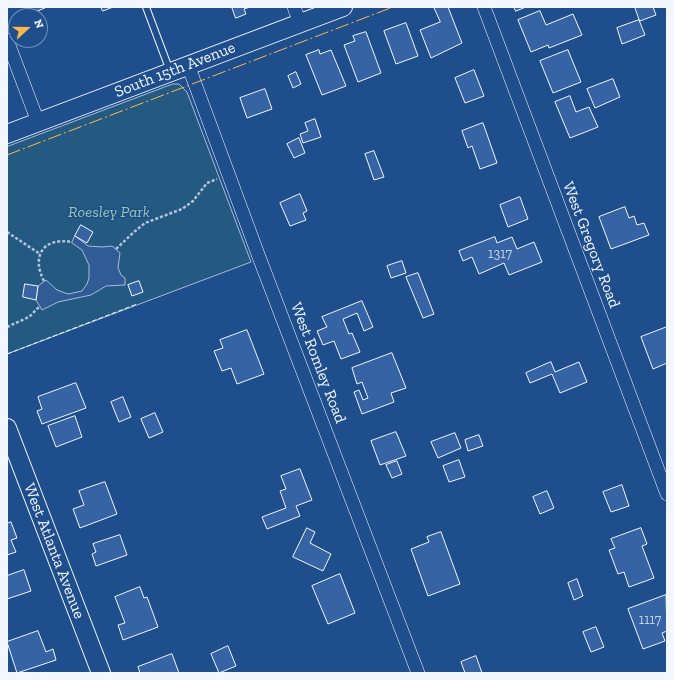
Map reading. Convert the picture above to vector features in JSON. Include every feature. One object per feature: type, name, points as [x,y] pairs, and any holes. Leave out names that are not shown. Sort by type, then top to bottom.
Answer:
[{"type":"street","name":"South 15th Avenue","points":[[7,134],[188,65],[297,15],[343,7]]},
{"type":"street","name":"West Gregory Road","points":[[484,7],[667,494]]},
{"type":"street","points":[[7,40],[38,122]]},
{"type":"street","name":"West Romley Road","points":[[188,65],[418,673]]},
{"type":"street","name":"West Atlanta Avenue","points":[[7,428],[102,673]]},
{"type":"lane","points":[[146,7],[171,71]]},
{"type":"path","points":[[116,249],[145,224],[182,209],[193,201],[207,183],[218,178]]},
{"type":"path","points":[[7,232],[40,254]]},
{"type":"path","points":[[44,281],[39,272],[38,257],[40,254],[47,245],[65,240],[72,242]]},
{"type":"path","points":[[7,327],[29,316],[40,306]]},
{"type":"green space","name":"Roesley Park","points":[[173,84],[179,84],[187,92],[251,262],[7,354],[7,147]]},
{"type":"shaded area","points":[[75,236],[88,246],[112,246],[120,253],[118,268],[121,275],[125,278],[125,285],[106,286],[91,295],[58,302],[42,310],[36,300],[38,286],[46,280],[57,290],[68,294],[82,291],[87,284],[89,278],[89,265],[82,250],[72,243]]},
{"type":"building","points":[[30,7],[47,7],[45,8]]},
{"type":"building","points":[[101,7],[113,7],[103,11]]},
{"type":"building","points":[[232,7],[250,7],[244,9],[246,14],[236,18]]},
{"type":"building","points":[[434,7],[448,7],[462,43],[431,58],[420,30],[440,22]]},
{"type":"building","points":[[514,7],[526,7],[516,11]]},
{"type":"building","points":[[635,7],[653,7],[656,15],[640,21]]},
{"type":"building","points":[[540,11],[546,25],[573,14],[582,35],[549,48],[548,45],[531,52],[518,20]]},
{"type":"building","points":[[639,20],[645,35],[622,44],[617,28]]},
{"type":"building","points":[[406,23],[418,56],[396,64],[384,31]]},
{"type":"building","points":[[366,32],[381,73],[358,82],[344,45],[355,41],[353,36]]},
{"type":"building","points":[[319,50],[320,54],[331,50],[346,86],[322,95],[306,55]]},
{"type":"building","points":[[568,50],[581,82],[553,93],[540,61]]},
{"type":"building","points":[[474,70],[484,96],[465,103],[455,78]]},
{"type":"building","points":[[296,72],[301,84],[293,88],[288,76]]},
{"type":"building","points":[[613,79],[620,97],[595,108],[587,89]]},
{"type":"building","points":[[265,89],[272,109],[247,118],[240,98]]},
{"type":"building","points":[[570,96],[576,112],[589,107],[598,127],[570,138],[555,102]]},
{"type":"building","points":[[315,119],[321,137],[303,143],[300,134],[308,131],[305,123]]},
{"type":"building","points":[[483,123],[497,163],[480,169],[472,146],[468,148],[462,131]]},
{"type":"building","points":[[299,138],[305,153],[294,158],[287,144]]},
{"type":"building","points":[[374,151],[384,177],[374,180],[365,154]]},
{"type":"building","points":[[300,194],[307,211],[303,213],[306,220],[290,226],[280,203]]},
{"type":"building","points":[[520,197],[528,219],[508,227],[500,205]]},
{"type":"building","points":[[625,207],[629,218],[634,216],[637,225],[644,223],[649,235],[611,249],[599,217]]},
{"type":"building","points":[[81,225],[93,232],[87,243],[75,236]]},
{"type":"building","points":[[495,237],[497,243],[512,237],[517,249],[534,242],[542,262],[509,275],[504,263],[479,274],[472,257],[463,261],[459,251]]},
{"type":"building","points":[[402,261],[406,273],[391,278],[387,266]]},
{"type":"building","points":[[418,273],[434,314],[423,318],[406,277]]},
{"type":"building","points":[[139,281],[143,292],[132,296],[128,285]]},
{"type":"building","points":[[25,284],[38,286],[36,300],[23,297]]},
{"type":"building","points":[[362,301],[373,327],[364,331],[357,313],[343,319],[349,334],[352,333],[360,352],[341,359],[334,341],[323,345],[317,331],[327,327],[322,317]]},
{"type":"building","points":[[667,327],[667,363],[653,369],[641,337]]},
{"type":"building","points":[[247,330],[264,374],[237,384],[231,368],[222,371],[214,351],[223,348],[220,340]]},
{"type":"building","points":[[392,353],[406,388],[391,393],[394,402],[362,414],[354,392],[359,390],[363,400],[368,398],[362,382],[357,384],[352,368]]},
{"type":"building","points":[[551,362],[555,372],[579,362],[587,382],[560,393],[552,374],[530,383],[526,373]]},
{"type":"building","points":[[76,383],[86,408],[42,424],[37,411],[42,409],[38,397]]},
{"type":"building","points":[[123,397],[131,417],[119,422],[111,402]]},
{"type":"building","points":[[155,413],[163,432],[149,438],[141,419]]},
{"type":"building","points":[[75,416],[82,437],[56,447],[48,426]]},
{"type":"building","points":[[396,432],[406,456],[380,465],[371,441]]},
{"type":"building","points":[[455,433],[461,448],[438,458],[431,442]]},
{"type":"building","points":[[479,435],[483,446],[468,451],[465,440]]},
{"type":"building","points":[[459,460],[465,477],[449,482],[443,466]]},
{"type":"building","points":[[397,461],[402,474],[392,478],[386,465]]},
{"type":"building","points":[[300,469],[312,500],[296,506],[300,516],[267,529],[262,517],[286,508],[280,491],[286,489],[281,476]]},
{"type":"building","points":[[105,482],[117,514],[80,528],[73,509],[84,505],[79,491]]},
{"type":"building","points":[[622,485],[629,506],[611,512],[603,492]]},
{"type":"building","points":[[547,491],[554,508],[540,514],[533,497]]},
{"type":"building","points":[[11,522],[17,538],[11,540],[16,552],[7,555],[7,524]]},
{"type":"building","points":[[307,528],[315,532],[310,543],[331,554],[323,571],[293,557]]},
{"type":"building","points":[[641,528],[647,544],[642,546],[654,578],[629,587],[624,572],[618,574],[609,550],[615,548],[611,539]]},
{"type":"building","points":[[441,532],[460,584],[428,596],[411,549],[429,542],[427,537]]},
{"type":"building","points":[[120,535],[127,555],[96,566],[92,554],[96,552],[93,544]]},
{"type":"building","points":[[24,570],[31,591],[7,599],[7,576]]},
{"type":"building","points":[[340,574],[355,613],[328,624],[312,586]]},
{"type":"building","points":[[577,579],[583,596],[574,600],[568,583]]},
{"type":"building","points":[[140,587],[144,598],[147,597],[158,627],[123,640],[118,625],[125,623],[115,597]]},
{"type":"building","points":[[666,595],[667,631],[662,633],[665,641],[643,649],[628,609]]},
{"type":"building","points":[[596,627],[604,647],[591,652],[583,632]]},
{"type":"building","points":[[38,631],[46,652],[53,649],[56,660],[17,673],[7,642]]},
{"type":"building","points":[[228,646],[236,666],[219,673],[211,654]]},
{"type":"building","points":[[172,654],[179,673],[140,673],[138,667]]},
{"type":"building","points":[[476,656],[482,673],[465,673],[461,662]]},
{"type":"fence","points":[[7,354],[137,304]]},
{"type":"power","points":[[7,155],[393,7]]}]
